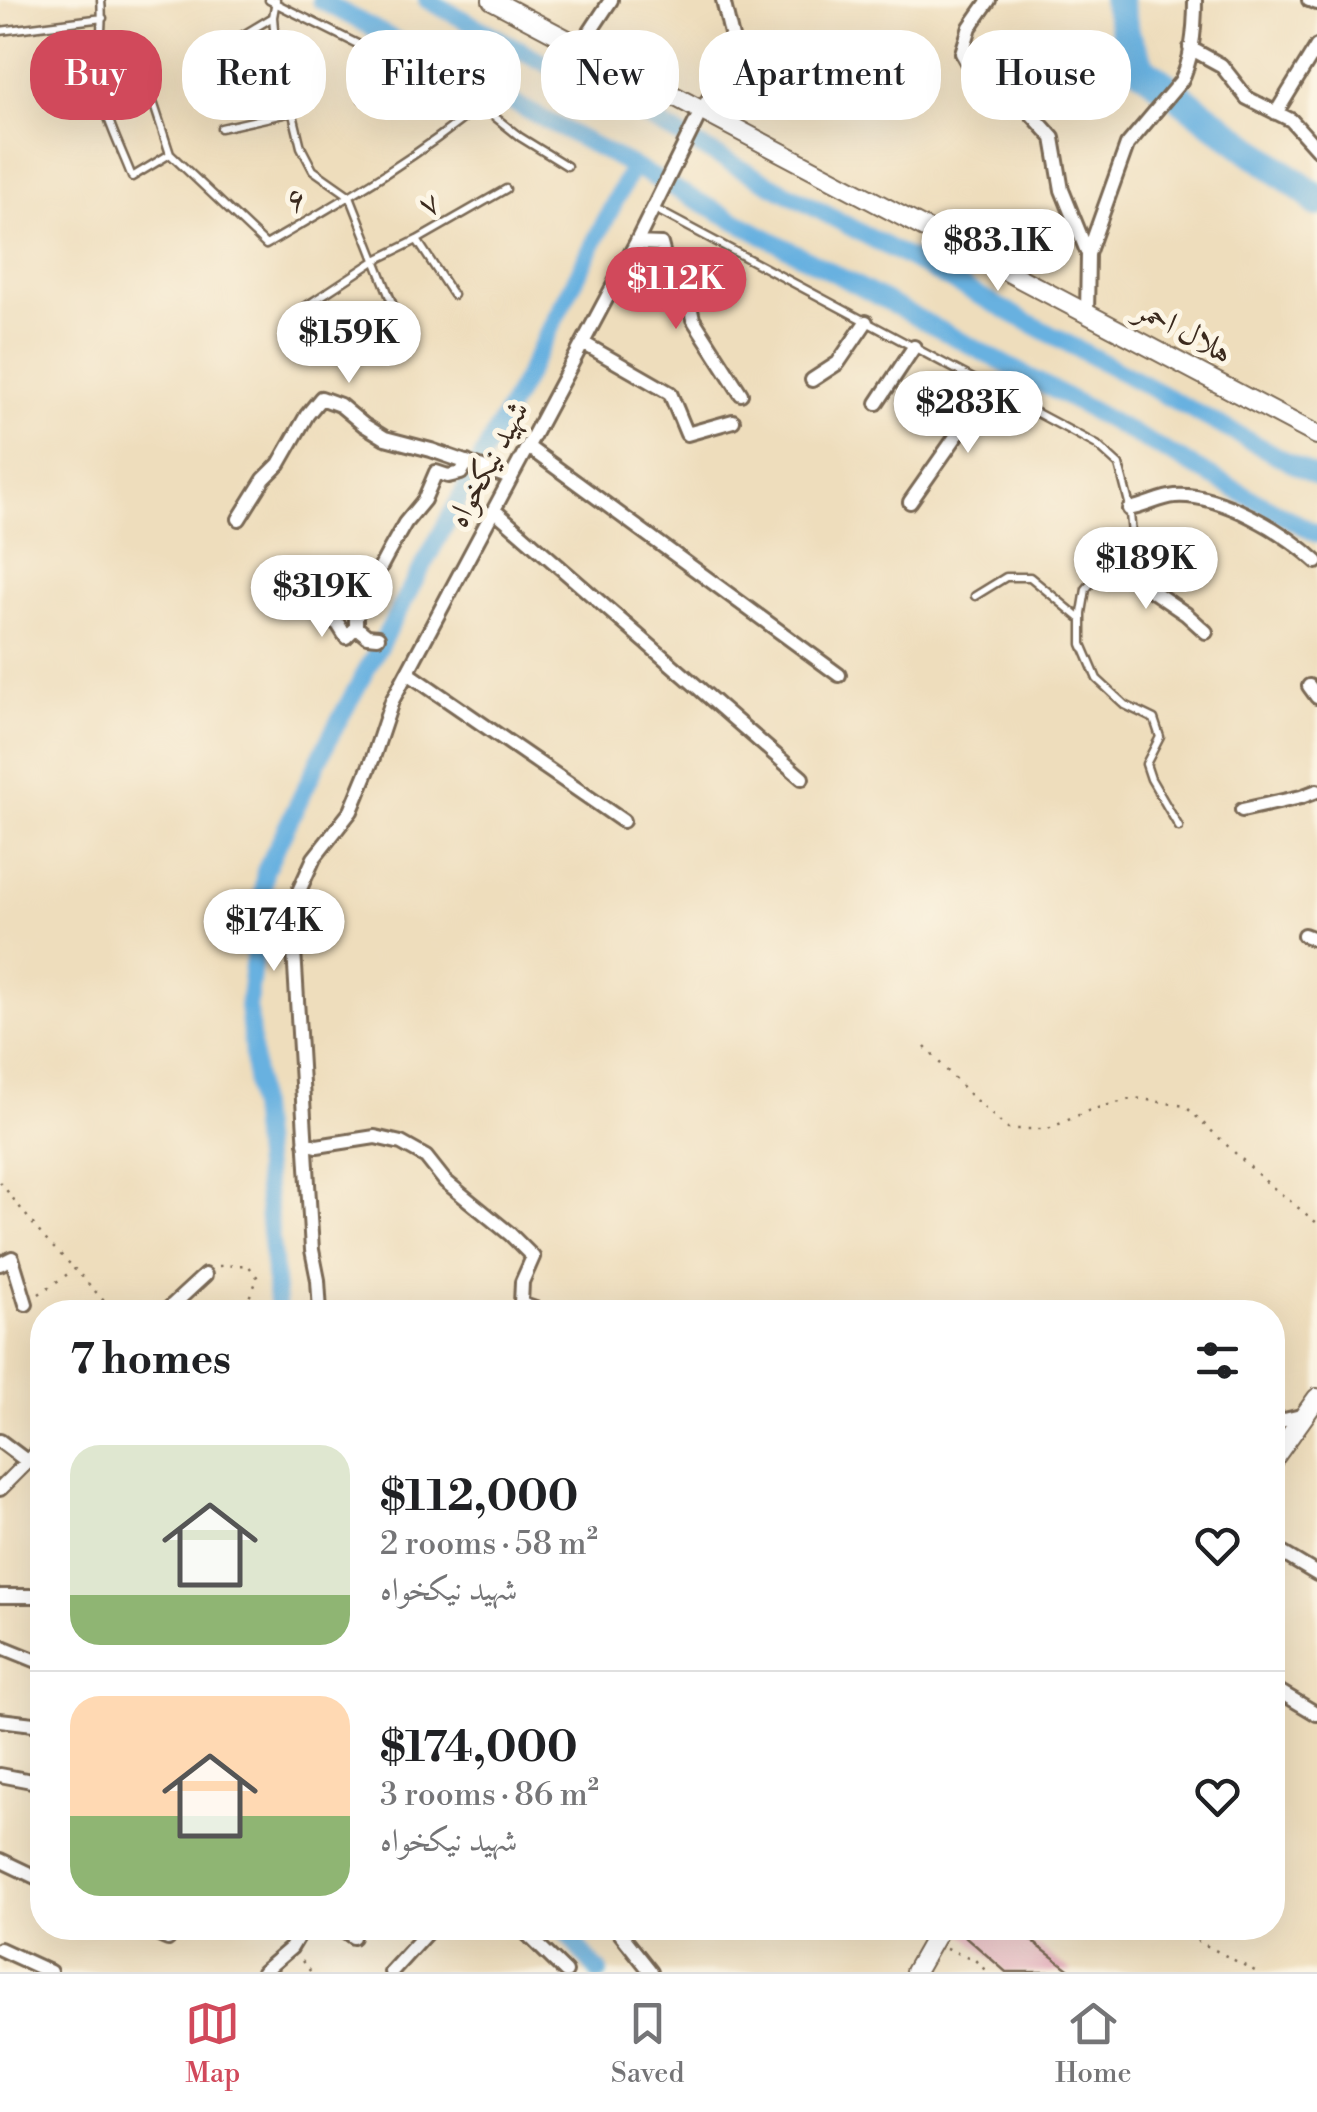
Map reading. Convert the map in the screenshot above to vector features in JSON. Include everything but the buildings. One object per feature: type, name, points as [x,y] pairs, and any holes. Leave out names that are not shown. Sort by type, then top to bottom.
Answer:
[{"type":"main road","name":"هلال احمر","points":[[492,0],[528,9],[557,30]]},
{"type":"main road","name":"هلال احمر","points":[[718,120],[1317,436]]},
{"type":"main road","points":[[1285,1443],[1317,1398]]},
{"type":"main road","points":[[914,1972],[933,1940]]},
{"type":"street","points":[[592,30],[612,0]]},
{"type":"street","name":"شهید نیکخواه","points":[[723,0],[730,30]]},
{"type":"street","points":[[989,0],[970,28],[962,54],[971,69],[1028,110],[1054,138],[1062,190],[1088,254]]},
{"type":"street","points":[[1087,314],[1088,254],[1127,145],[1181,82],[1195,22],[1195,0]]},
{"type":"street","points":[[1309,0],[1317,3]]},
{"type":"street","points":[[1276,112],[1317,46]]},
{"type":"street","points":[[1190,48],[1220,65],[1248,98],[1290,120],[1317,149]]},
{"type":"street","name":"شهید نیکخواه","points":[[319,1300],[312,1250],[293,933],[299,891],[314,858],[351,810],[392,701],[654,208],[699,115]]},
{"type":"street","points":[[636,242],[661,244],[666,263],[685,284],[693,319],[741,394]]},
{"type":"street","points":[[812,380],[838,362],[866,322]]},
{"type":"street","points":[[583,343],[670,393],[687,434],[733,421]]},
{"type":"street","points":[[877,404],[914,347]]},
{"type":"street","points":[[910,502],[985,386]]},
{"type":"street","points":[[239,519],[320,398],[340,405],[385,438],[511,478]]},
{"type":"street","points":[[528,448],[839,675]]},
{"type":"street","points":[[298,581],[320,614],[338,624],[346,637],[356,627],[356,614],[405,523],[424,500],[436,472],[448,476],[461,474],[474,465]]},
{"type":"street","points":[[1130,509],[1169,496],[1194,496],[1261,522],[1298,544],[1317,562]]},
{"type":"street","points":[[494,510],[802,778]]},
{"type":"street","points":[[1113,558],[1206,632]]},
{"type":"street","points":[[356,627],[367,636],[378,637]]},
{"type":"street","points":[[408,673],[623,821]]},
{"type":"street","points":[[1242,810],[1317,791]]},
{"type":"street","points":[[306,1143],[318,1146],[375,1137],[401,1143],[426,1157],[533,1258],[522,1282],[522,1300]]},
{"type":"street","points":[[0,1264],[12,1258],[26,1304]]},
{"type":"street","points":[[178,1300],[206,1274]]},
{"type":"street","points":[[1285,1420],[1305,1415]]},
{"type":"street","points":[[0,1441],[28,1462],[0,1489]]},
{"type":"street","points":[[1285,1554],[1317,1574]]},
{"type":"street","points":[[0,1596],[30,1596]]},
{"type":"street","points":[[0,1646],[30,1658]]},
{"type":"street","points":[[1285,1695],[1317,1714]]},
{"type":"street","points":[[0,1720],[30,1724]]},
{"type":"street","points":[[0,1775],[30,1781]]},
{"type":"street","points":[[0,1860],[30,1874]]},
{"type":"street","points":[[263,1972],[296,1940]]},
{"type":"street","points":[[391,1972],[420,1940]]},
{"type":"street","points":[[533,1940],[566,1972]]},
{"type":"street","points":[[626,1940],[651,1972]]},
{"type":"street","points":[[0,1949],[50,1972]]},
{"type":"lane","points":[[101,0],[98,79],[102,100],[132,177],[170,154],[159,120]]},
{"type":"lane","points":[[274,30],[274,1],[346,38]]},
{"type":"lane","points":[[251,30],[273,17]]},
{"type":"lane","points":[[0,31],[103,18]]},
{"type":"lane","points":[[221,128],[257,120]]},
{"type":"lane","points":[[295,120],[301,147],[313,170],[350,196],[398,318],[351,364]]},
{"type":"lane","name":"۶","points":[[170,154],[266,245],[437,141],[462,120]]},
{"type":"lane","points":[[499,120],[567,166]]},
{"type":"lane","name":"۷","points":[[291,316],[376,260],[506,189]]},
{"type":"lane","points":[[654,208],[1097,445],[1119,465],[1132,535],[1086,589],[1082,644],[1097,679],[1125,705],[1154,720],[1160,737],[1146,764],[1179,827]]},
{"type":"lane","points":[[417,240],[453,295]]},
{"type":"lane","points":[[974,596],[1006,577],[1030,577],[1082,620]]},
{"type":"path","points":[[925,1047],[1008,1129],[1048,1129],[1090,1110],[1135,1098],[1185,1106],[1317,1224]]},
{"type":"path","points":[[0,1182],[44,1238],[103,1300]]},
{"type":"path","points":[[206,1274],[221,1265],[248,1265],[258,1278],[247,1300]]},
{"type":"path","points":[[32,1300],[75,1270]]},
{"type":"path","points":[[26,1304],[30,1301]]},
{"type":"path","points":[[941,1940],[956,1954],[974,1959],[987,1972]]},
{"type":"path","points":[[1196,1940],[1257,1972]]},
{"type":"waterway","points":[[320,0],[1317,534]]},
{"type":"waterway","points":[[427,0],[681,136]]},
{"type":"waterway","points":[[1117,0],[1126,36],[1142,69],[1317,202]]},
{"type":"waterway","points":[[699,146],[1317,477]]},
{"type":"waterway","points":[[277,1300],[248,1005],[265,871],[331,735],[523,382],[633,166]]},
{"type":"waterway","points":[[572,1940],[599,1972]]}]
